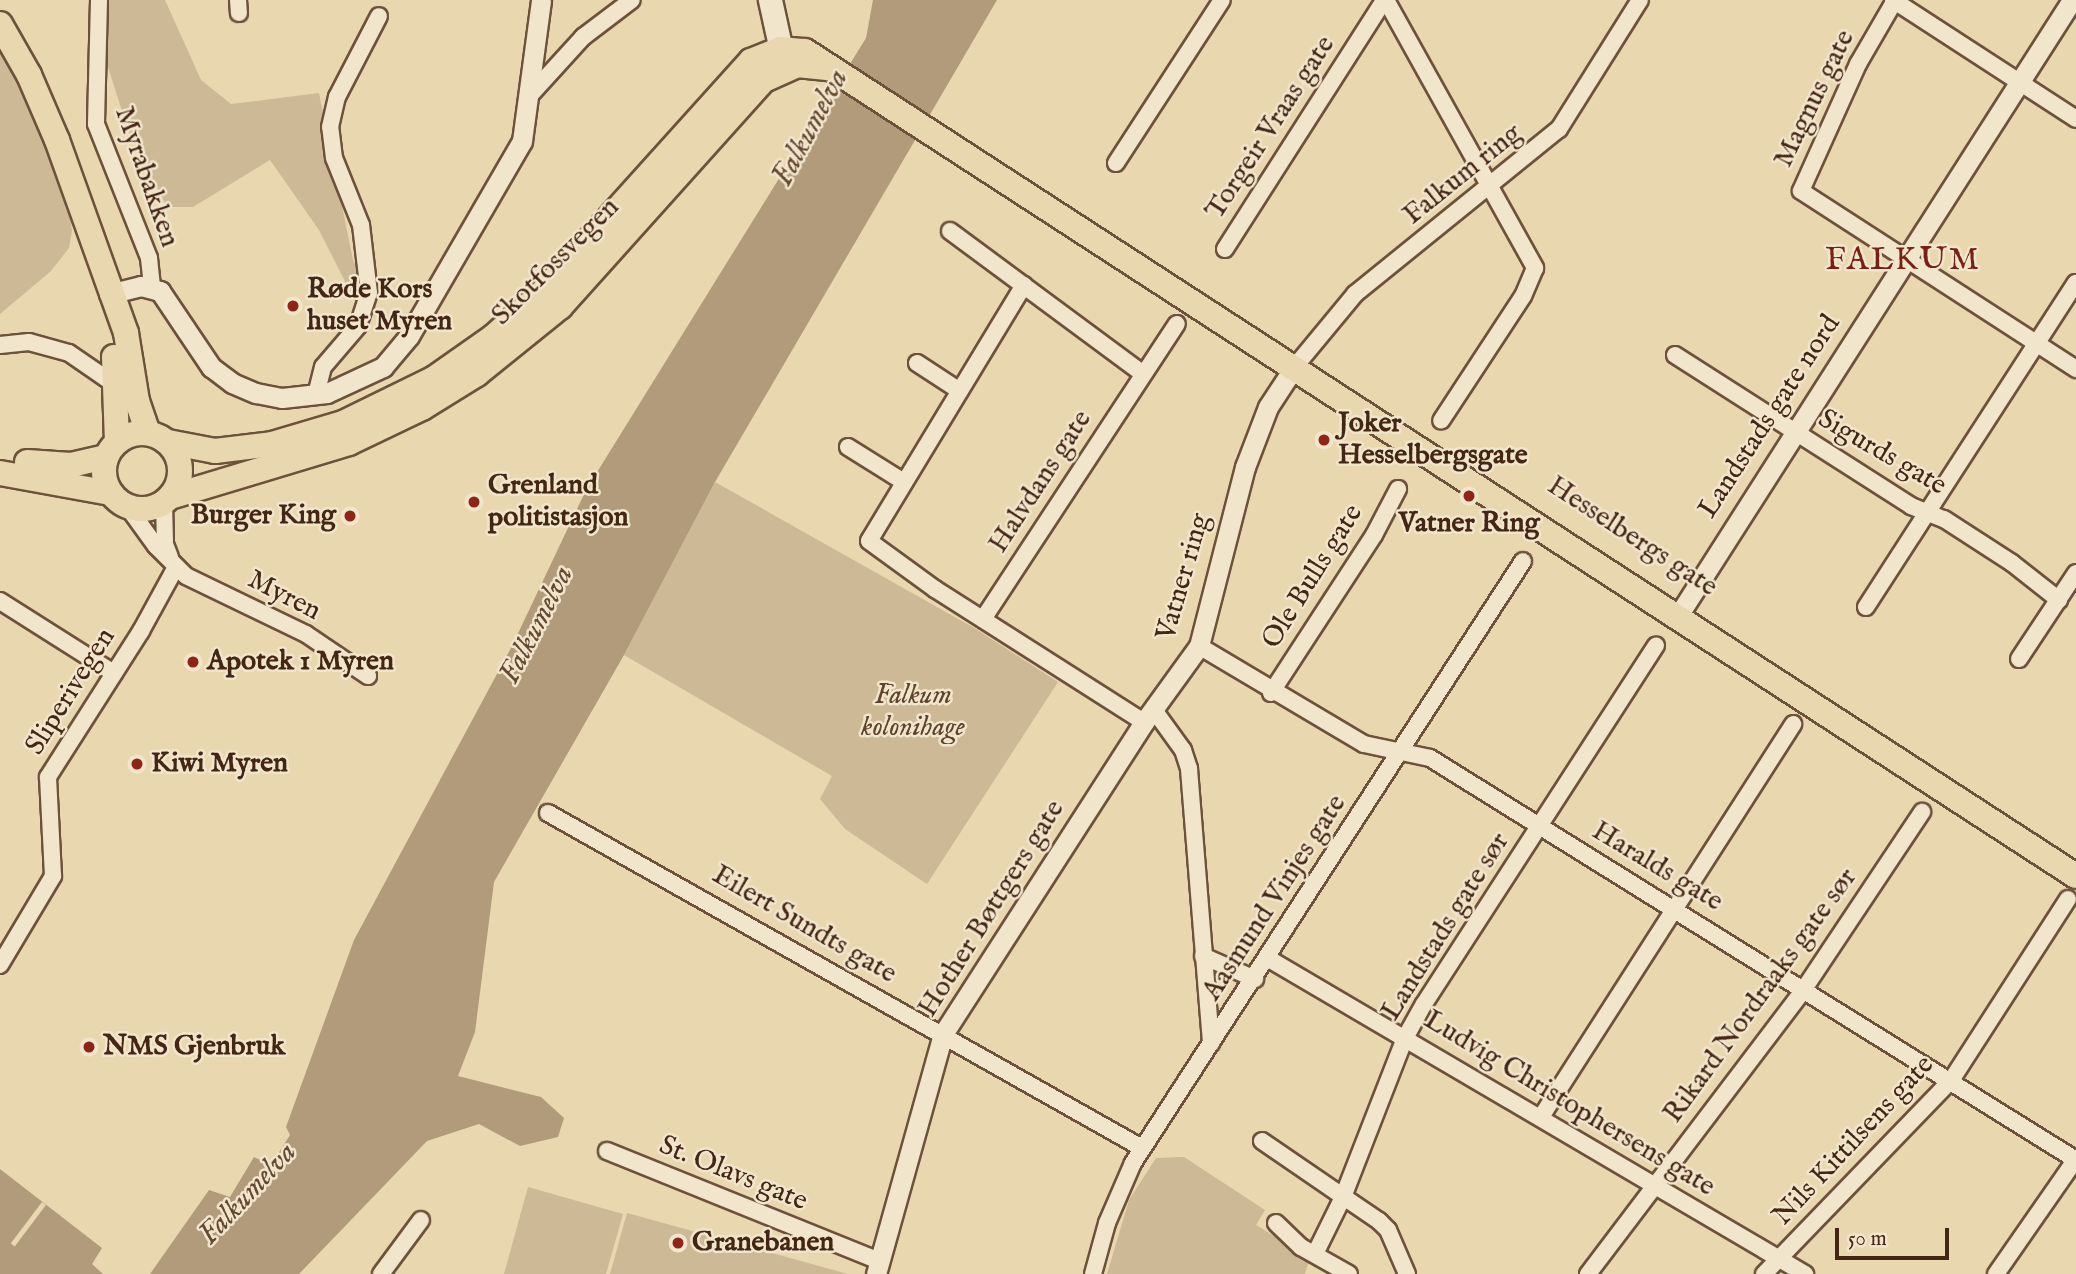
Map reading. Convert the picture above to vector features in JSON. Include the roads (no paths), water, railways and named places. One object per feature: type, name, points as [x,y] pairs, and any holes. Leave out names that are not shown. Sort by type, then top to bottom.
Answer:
[{"type":"main road","points":[[770,0],[782,58]]},
{"type":"main road","points":[[0,24],[43,105],[109,294],[126,333],[137,401],[180,469],[167,499],[146,509],[119,499],[0,473]]},
{"type":"main road","name":"Hesselbergs gate","points":[[782,58],[805,51],[1113,248],[1132,266],[1297,364],[2044,852],[2076,866]]},
{"type":"main road","name":"Skotfossvegen","points":[[158,437],[215,451],[283,441],[369,413],[453,367],[517,316],[568,266],[743,68],[782,58]]},
{"type":"main road","name":"Skotfossvegen","points":[[167,499],[349,443],[422,408],[477,374],[560,307],[782,58]]},
{"type":"main road","points":[[109,294],[117,386],[111,449],[103,475],[119,499]]},
{"type":"main road","points":[[0,458],[71,465],[111,449],[132,433],[158,437]]},
{"type":"main road","name":"Hesselbergs gate","points":[[2044,852],[2072,887]]},
{"type":"street","name":"Myrabakken","points":[[99,0],[96,124],[149,258],[152,287]]},
{"type":"street","points":[[109,294],[152,287],[169,300],[191,342],[221,376],[270,396],[316,395],[372,374],[401,349],[515,156],[532,93],[541,0]]},
{"type":"street","points":[[532,93],[583,37],[632,0]]},
{"type":"street","points":[[1116,163],[1222,0]]},
{"type":"street","points":[[1385,0],[1488,189],[1530,255],[1533,280],[1441,421]]},
{"type":"street","name":"Torgeir Vraas gate","points":[[1225,249],[1385,0]]},
{"type":"street","name":"Falkum ring","points":[[1297,364],[1355,293],[1559,130],[1640,0]]},
{"type":"street","name":"Landstads gate nord","points":[[1680,612],[2072,0]]},
{"type":"street","points":[[1894,1],[2076,119]]},
{"type":"street","name":"Magnus gate","points":[[1894,1],[1857,64],[1801,191],[2076,369]]},
{"type":"street","points":[[316,395],[323,367],[358,326],[369,293],[364,243],[356,206],[334,158],[330,116],[379,16]]},
{"type":"street","points":[[950,231],[1143,374]]},
{"type":"street","points":[[1866,607],[2076,283]]},
{"type":"street","points":[[1024,285],[869,541],[983,620],[1149,716],[1183,750],[1188,769],[1211,1043]]},
{"type":"street","name":"Halvdans gate","points":[[983,620],[1177,324]]},
{"type":"street","points":[[0,345],[29,341],[69,353],[117,386]]},
{"type":"street","name":"Sigurds gate","points":[[1675,355],[1793,432],[2012,563],[2059,600]]},
{"type":"street","points":[[917,363],[963,386]]},
{"type":"street","name":"Vatner ring","points":[[1149,716],[1199,646],[1245,467],[1268,407],[1297,364]]},
{"type":"street","points":[[848,447],[904,482]]},
{"type":"street","name":"Ole Bulls gate","points":[[1271,693],[1374,535],[1398,489]]},
{"type":"street","name":"Myren","points":[[119,499],[175,566],[306,634],[368,676]]},
{"type":"street","points":[[167,499],[165,544],[175,566]]},
{"type":"street","name":"Aasmund Vinjes gate","points":[[1093,1274],[1121,1188],[1142,1148],[1269,959],[1523,561]]},
{"type":"street","name":"Sliperivegen","points":[[0,965],[53,876],[48,777],[114,673],[175,566]]},
{"type":"street","points":[[2019,659],[2076,573]]},
{"type":"street","points":[[0,601],[114,673]]},
{"type":"street","name":"Landstads gate sør","points":[[1315,1254],[1343,1197],[1405,1038],[1656,645]]},
{"type":"street","name":"Haralds gate","points":[[1199,646],[1271,693],[1364,744],[1430,758],[1952,1079],[2076,1160]]},
{"type":"street","name":"Hother Bøttgers gate","points":[[878,1268],[943,1034],[1149,716]]},
{"type":"street","points":[[1541,1117],[1793,724]]},
{"type":"street","name":"Rikard Nordraaks gate sør","points":[[1588,1274],[1804,989],[1922,812]]},
{"type":"street","name":"Eilert Sundts gate","points":[[548,813],[1142,1148]]},
{"type":"street","name":"Nils Kittilsens gate","points":[[1764,1274],[1952,1079],[2072,887]]},
{"type":"street","points":[[1203,956],[1255,979]]},
{"type":"street","name":"Ludvig Christophersens gate","points":[[1269,959],[1805,1274]]},
{"type":"street","points":[[1262,1141],[1388,1230],[1407,1274]]},
{"type":"street","name":"St. Olavs gate","points":[[607,1151],[878,1268]]},
{"type":"street","points":[[1996,1274],[2076,1160]]},
{"type":"street","points":[[381,1274],[421,1220]]},
{"type":"street","points":[[1276,1223],[1315,1254],[1349,1274]]},
{"type":"water","name":"Falkumelva","points":[[873,0],[997,0],[715,482],[624,655],[494,882],[475,1032],[458,1076],[541,1097],[564,1118],[558,1137],[520,1146],[479,1124],[427,1141],[299,1274],[150,1274],[209,1190],[230,1197],[254,1157],[271,1165],[290,1135],[286,1127],[354,940],[512,646],[586,490],[866,38]]},
{"type":"water","points":[[0,1169],[102,1248],[92,1264],[103,1274],[0,1274]]},
{"type":"place","name":"Røde Kors huset Myren","points":[[293,306]]},
{"type":"place","name":"Joker Hesselbergsgate","points":[[1324,440]]},
{"type":"place","name":"Vatner Ring","points":[[1469,496]]},
{"type":"place","name":"Grenland politistasjon","points":[[474,502]]},
{"type":"place","name":"Burger King","points":[[350,516]]},
{"type":"place","name":"Apotek 1 Myren","points":[[193,662]]},
{"type":"place","name":"Kiwi Myren","points":[[137,764]]},
{"type":"place","name":"NMS Gjenbruk","points":[[89,1047]]},
{"type":"place","name":"Granebanen","points":[[678,1243]]},
{"type":"district","name":"FALKUM","points":[[1903,261]]},
{"type":"park label","name":"Falkum kolonihage","points":[[913,712]]}]
